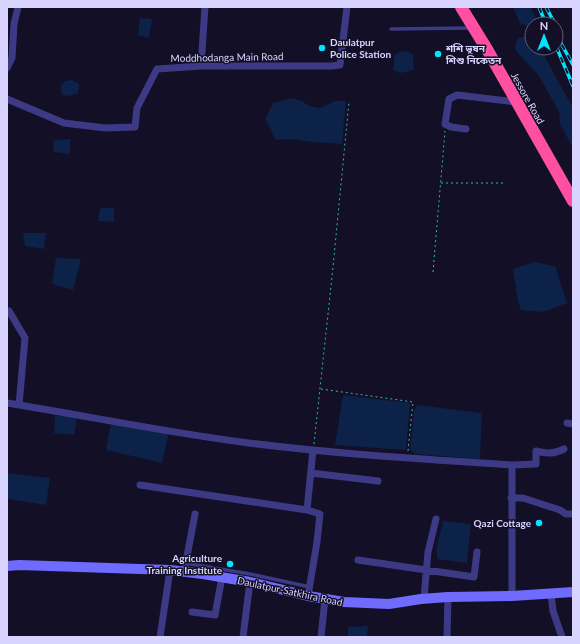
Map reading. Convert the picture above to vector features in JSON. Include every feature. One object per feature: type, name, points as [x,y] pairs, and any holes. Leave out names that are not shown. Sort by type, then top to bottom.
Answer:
[{"type":"highway","name":"Jessore Road","points":[[461,7],[573,201]]},
{"type":"highway","name":"Jessore Road","points":[[467,7],[573,190]]},
{"type":"main road","name":"Daulatpur-Satkhira Road","points":[[7,566],[19,564],[170,570],[184,568],[203,574],[309,591],[325,599],[344,602],[389,604],[424,598],[512,596],[573,592]]},
{"type":"street","points":[[7,68],[12,58],[14,24],[18,7]]},
{"type":"street","points":[[201,66],[205,7]]},
{"type":"street","name":"Moddhodanga Main Road","points":[[7,99],[64,123],[105,128],[136,127],[137,108],[158,69],[201,66],[340,65],[347,7]]},
{"type":"street","points":[[466,129],[450,127],[445,124],[449,99],[456,95],[516,102]]},
{"type":"street","points":[[9,311],[25,338],[19,404]]},
{"type":"street","points":[[7,402],[248,443],[407,458],[512,465],[536,464],[536,451],[548,454],[564,449]]},
{"type":"street","points":[[307,510],[313,450]]},
{"type":"street","points":[[512,465],[512,596]]},
{"type":"street","points":[[311,473],[378,481]]},
{"type":"street","points":[[140,485],[307,510],[320,514],[309,591]]},
{"type":"street","points":[[511,498],[523,498],[560,510],[566,514],[573,514]]},
{"type":"street","points":[[184,568],[195,514]]},
{"type":"street","points":[[424,598],[428,552],[436,519]]},
{"type":"street","points":[[358,560],[474,577],[477,552]]},
{"type":"street","points":[[160,637],[170,570]]},
{"type":"street","points":[[192,612],[215,615],[222,577]]},
{"type":"street","points":[[243,637],[250,582]]},
{"type":"street","points":[[551,594],[553,611],[562,637]]},
{"type":"street","points":[[447,637],[448,597]]},
{"type":"street","points":[[321,637],[325,599]]},
{"type":"lane","points":[[391,29],[474,28]]},
{"type":"lane","points":[[184,568],[250,574],[309,591]]},
{"type":"path","points":[[313,450],[349,102]]},
{"type":"path","points":[[434,272],[445,124]]},
{"type":"path","points":[[441,182],[503,183]]},
{"type":"path","points":[[320,389],[413,402],[407,458]]},
{"type":"water","points":[[513,7],[530,7],[535,16],[524,16],[524,24],[520,23]]},
{"type":"water","points":[[140,18],[152,19],[149,38],[138,35]]},
{"type":"water","points":[[524,37],[524,56],[544,56],[573,108],[573,148],[560,124],[559,112],[539,76],[516,51],[515,46],[518,38]]},
{"type":"water","points":[[407,51],[413,55],[414,70],[400,73],[393,70],[395,54]]},
{"type":"water","points":[[72,80],[79,84],[78,93],[69,96],[62,95],[61,86],[65,81]]},
{"type":"water","points":[[293,98],[302,101],[309,106],[320,108],[335,101],[346,101],[342,144],[291,139],[276,140],[265,119],[273,103]]},
{"type":"water","points":[[70,139],[70,154],[53,152],[54,140]]},
{"type":"water","points":[[100,208],[114,208],[114,222],[98,221]]},
{"type":"water","points":[[23,233],[46,233],[44,249],[25,246]]},
{"type":"water","points":[[56,258],[81,259],[73,290],[52,284]]},
{"type":"water","points":[[534,262],[555,266],[567,303],[543,312],[521,310],[518,301],[513,269]]},
{"type":"water","points":[[343,395],[410,403],[406,450],[335,445]]},
{"type":"water","points":[[417,405],[482,413],[480,459],[415,454],[410,450],[414,411]]},
{"type":"water","points":[[55,415],[77,418],[74,435],[54,433]]},
{"type":"water","points":[[111,423],[169,432],[162,463],[106,450]]},
{"type":"water","points":[[7,473],[50,478],[46,505],[7,499]]},
{"type":"water","points":[[443,521],[471,524],[467,563],[437,559],[437,546]]},
{"type":"water","points":[[368,626],[367,637],[348,637],[348,627]]},
{"type":"railway","points":[[539,7],[543,16]]},
{"type":"railway","points":[[546,7],[551,16]]},
{"type":"railway","points":[[564,49],[573,65]]},
{"type":"railway","points":[[560,56],[573,86]]},
{"type":"place","name":"Daulatpur Police Station","points":[[322,48]]},
{"type":"place","name":"শশি ভূষন শিশু নিকেতন","points":[[438,54]]},
{"type":"place","name":"Qazi Cottage","points":[[539,523]]},
{"type":"place","name":"Agriculture Training Institute","points":[[230,564]]}]
